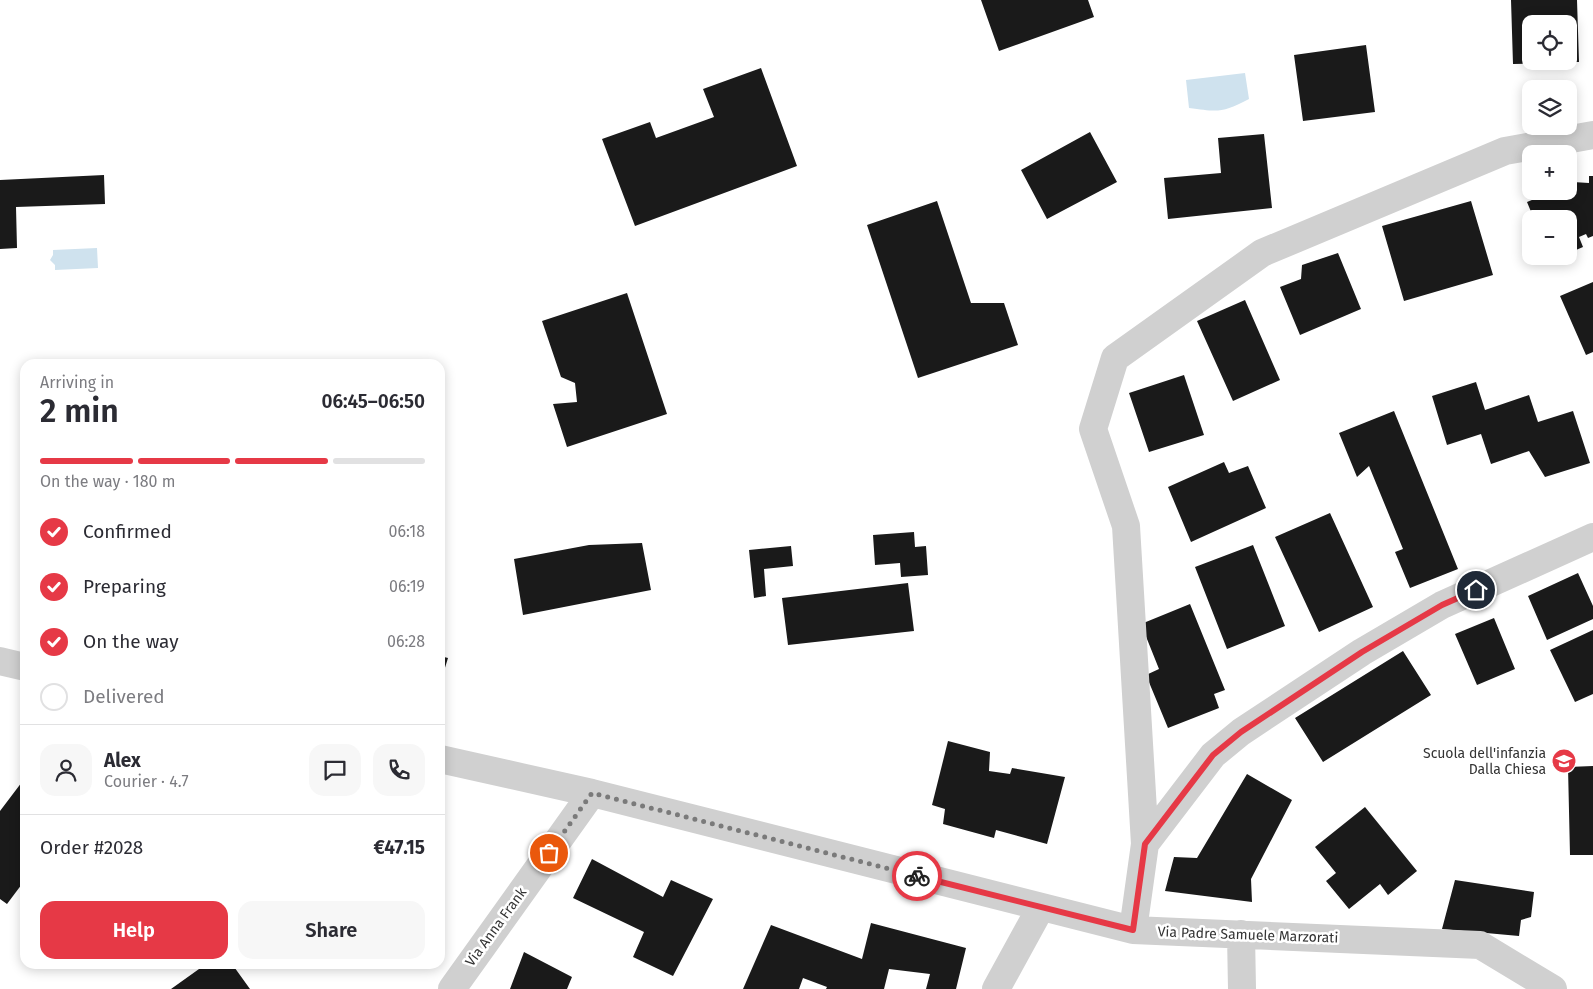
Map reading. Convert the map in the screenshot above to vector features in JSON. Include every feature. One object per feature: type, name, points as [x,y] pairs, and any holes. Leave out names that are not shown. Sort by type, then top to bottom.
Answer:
[{"type":"street","points":[[1133,930],[1145,844],[1126,526],[1093,429],[1115,358],[1262,253],[1505,151],[1593,135]]},
{"type":"street","points":[[1145,844],[1213,755],[1241,732],[1362,652],[1442,605],[1593,537]]},
{"type":"street","points":[[0,661],[20,666]]},
{"type":"street","name":"Via Padre Samuele Marzorati","points":[[445,760],[592,793],[1133,930],[1480,945],[1553,989]]},
{"type":"street","name":"Via Anna Frank","points":[[452,989],[592,793]]},
{"type":"street","points":[[996,989],[1041,907]]},
{"type":"street","points":[[1241,934],[1242,989]]},
{"type":"water","points":[[1245,73],[1249,99],[1220,110],[1189,108],[1186,80]]},
{"type":"water","points":[[97,248],[98,268],[55,270],[55,265],[50,260],[53,250]]},
{"type":"building","points":[[981,0],[1088,0],[1094,17],[999,51]]},
{"type":"building","points":[[1511,0],[1577,0],[1579,62],[1577,62],[1577,15],[1522,15],[1522,64],[1513,64]]},
{"type":"building","points":[[1366,45],[1375,112],[1303,121],[1294,55]]},
{"type":"building","points":[[761,68],[797,166],[635,226],[602,139],[650,122],[656,138],[714,117],[703,89]]},
{"type":"building","points":[[1090,132],[1117,182],[1047,219],[1021,170]]},
{"type":"building","points":[[1264,134],[1272,208],[1168,219],[1164,178],[1221,173],[1218,138]]},
{"type":"building","points":[[104,175],[105,204],[16,207],[17,248],[0,249],[0,180]]},
{"type":"building","points":[[1589,176],[1593,176],[1593,236],[1588,238],[1586,234],[1579,237],[1583,247],[1577,250],[1577,210],[1530,210],[1527,202],[1532,200],[1577,200],[1577,182],[1589,183]]},
{"type":"building","points":[[937,201],[971,303],[1004,303],[1018,345],[918,378],[867,225]]},
{"type":"building","points":[[1471,201],[1493,275],[1404,301],[1382,226]]},
{"type":"building","points":[[1338,253],[1361,309],[1300,335],[1280,287],[1301,279],[1302,265]]},
{"type":"building","points":[[1593,282],[1593,352],[1586,355],[1560,296]]},
{"type":"building","points":[[627,293],[667,414],[567,447],[553,404],[577,402],[575,383],[561,377],[542,321]]},
{"type":"building","points":[[1245,300],[1280,380],[1233,401],[1197,321]]},
{"type":"building","points":[[1184,375],[1204,435],[1149,452],[1129,393]]},
{"type":"building","points":[[1476,382],[1485,410],[1529,395],[1538,422],[1573,411],[1590,463],[1545,477],[1529,451],[1491,464],[1481,434],[1447,445],[1432,396]]},
{"type":"building","points":[[1394,411],[1458,569],[1410,588],[1395,552],[1403,549],[1369,466],[1357,477],[1339,433]]},
{"type":"building","points":[[1224,462],[1229,473],[1248,466],[1266,508],[1191,542],[1168,487]]},
{"type":"building","points":[[1330,513],[1373,607],[1319,632],[1275,537]]},
{"type":"building","points":[[914,532],[915,547],[926,546],[928,575],[901,577],[900,563],[875,565],[873,535]]},
{"type":"building","points":[[642,543],[651,590],[523,615],[514,559],[589,545]]},
{"type":"building","points":[[1253,545],[1285,626],[1227,649],[1195,567]]},
{"type":"building","points":[[791,546],[793,566],[764,569],[766,596],[754,598],[749,550]]},
{"type":"building","points":[[1578,573],[1593,606],[1593,619],[1547,640],[1528,596]]},
{"type":"building","points":[[908,583],[914,631],[788,645],[782,598]]},
{"type":"building","points":[[1190,604],[1225,690],[1214,694],[1219,708],[1168,728],[1146,675],[1159,669],[1141,624]]},
{"type":"building","points":[[1494,618],[1515,669],[1477,685],[1455,634]]},
{"type":"building","points":[[1593,630],[1593,694],[1575,702],[1550,650]]},
{"type":"building","points":[[1403,651],[1431,695],[1323,762],[1295,718]]},
{"type":"building","points":[[445,657],[448,658],[445,668]]},
{"type":"building","points":[[948,741],[990,752],[989,771],[1010,774],[1012,768],[1065,777],[1047,844],[996,830],[994,838],[943,824],[945,809],[932,805]]},
{"type":"building","points":[[1593,766],[1593,855],[1570,855],[1568,767]]},
{"type":"building","points":[[1247,774],[1292,800],[1251,879],[1252,902],[1165,891],[1174,857],[1197,858]]},
{"type":"building","points":[[20,785],[20,887],[7,904],[0,899],[0,811]]},
{"type":"building","points":[[1365,807],[1417,871],[1388,895],[1380,884],[1349,909],[1326,881],[1336,873],[1315,847]]},
{"type":"building","points":[[592,859],[663,897],[671,880],[713,899],[673,976],[633,957],[644,932],[573,898]]},
{"type":"building","points":[[1455,880],[1534,892],[1531,917],[1521,920],[1519,936],[1442,929]]},
{"type":"building","points":[[871,923],[966,948],[956,989],[926,989],[930,974],[889,969],[884,989],[826,989],[827,987],[803,978],[799,989],[743,989],[771,925],[862,959]]},
{"type":"building","points":[[524,952],[572,977],[567,989],[510,989]]},
{"type":"building","points":[[199,969],[236,969],[250,989],[171,989]]},
{"type":"way so far","points":[[549,853],[592,793],[917,876]]},
{"type":"place","name":"Scuola dell'infanzia Dalla Chiesa","points":[[1564,761]]},
{"type":"route","points":[[917,876],[1133,930],[1145,844],[1213,755],[1241,732],[1362,652],[1442,605],[1476,590]]}]
